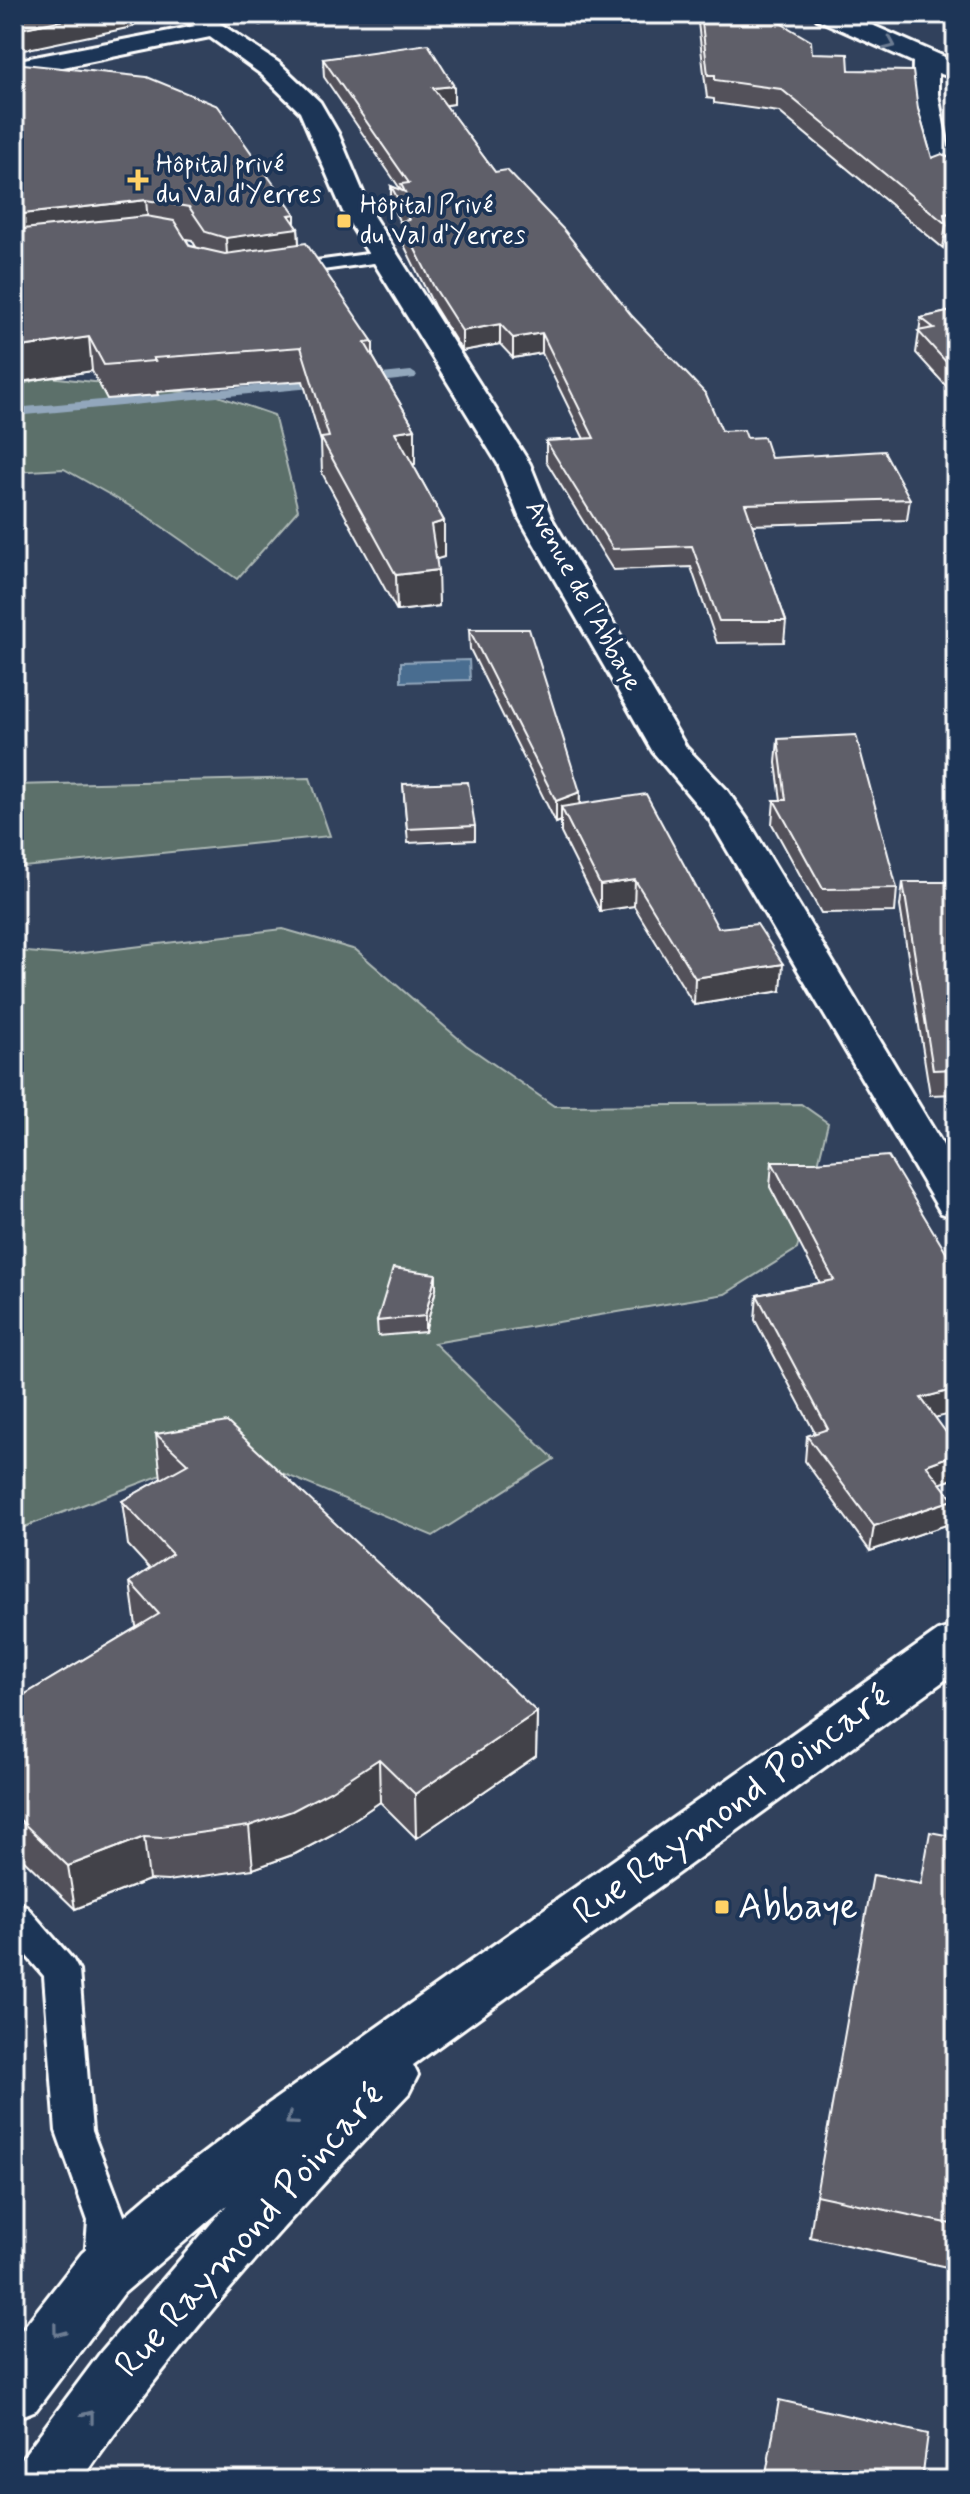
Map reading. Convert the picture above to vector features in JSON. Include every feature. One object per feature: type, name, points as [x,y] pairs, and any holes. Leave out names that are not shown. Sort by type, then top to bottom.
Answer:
[{"type":"street","points":[[826,14],[956,71]]},
{"type":"street","points":[[14,69],[201,22]]},
{"type":"street","name":"Avenue de l'Abbaye","points":[[201,22],[277,74],[312,109],[330,140],[349,199],[379,252],[514,464],[536,519],[671,752],[713,797],[728,819],[956,1203]]},
{"type":"street","points":[[926,59],[925,94],[935,148],[956,175]]},
{"type":"street","name":"Rue Raymond Poincaré","points":[[14,2389],[103,2273],[170,2214],[284,2125],[956,1645]]},
{"type":"street","name":"Rue Raymond Poincaré","points":[[44,2480],[78,2430],[182,2297],[313,2153],[469,1994]]},
{"type":"lane","points":[[307,255],[379,252]]},
{"type":"lane","points":[[274,272],[379,252]]},
{"type":"lane","points":[[14,1916],[61,1971],[74,2131],[107,2221],[103,2273]]},
{"type":"green space","points":[[49,377],[218,396],[274,415],[298,510],[237,579],[144,514],[64,469],[14,472],[14,386]]},
{"type":"green space","points":[[310,778],[330,836],[14,868],[14,785]]},
{"type":"green space","points":[[283,929],[356,950],[466,1045],[554,1106],[801,1104],[828,1123],[797,1249],[725,1294],[434,1343],[554,1459],[433,1536],[227,1450],[14,1531],[14,951],[66,955]]},
{"type":"water","points":[[469,660],[470,680],[401,682],[401,662]]},
{"type":"building","points":[[14,14],[93,14],[14,30]]},
{"type":"building","points":[[701,14],[765,14],[811,41],[812,53],[848,54],[849,70],[913,71],[918,109],[932,158],[942,154],[956,161],[956,212],[944,214],[946,224],[781,89],[715,80],[715,75],[708,75]]},
{"type":"building","points":[[428,44],[454,86],[433,88],[495,172],[507,170],[564,230],[632,316],[706,394],[722,431],[744,430],[747,438],[764,437],[771,458],[884,451],[910,499],[745,504],[786,621],[719,621],[692,546],[613,549],[546,441],[594,438],[542,333],[513,338],[500,324],[462,331],[434,287],[401,221],[409,220],[391,186],[405,192],[401,184],[409,183],[323,59]]},
{"type":"building","name":"Hôpital privé du Val d'Yerres","points":[[14,63],[147,77],[218,106],[295,214],[289,215],[298,228],[226,238],[206,232],[189,207],[146,200],[14,215]]},
{"type":"building","points":[[146,216],[174,221],[190,246],[225,254],[306,243],[373,342],[365,343],[415,429],[395,432],[444,521],[431,525],[438,570],[396,575],[321,438],[329,437],[301,347],[153,358],[155,361],[104,365],[89,337],[14,348],[14,230]]},
{"type":"building","points":[[956,310],[956,373],[918,331],[934,328],[921,318]]},
{"type":"building","points":[[469,629],[529,629],[580,792],[556,801]]},
{"type":"building","points":[[856,735],[897,888],[823,889],[774,800],[786,800],[778,739]]},
{"type":"building","points":[[468,782],[475,826],[407,829],[403,784]]},
{"type":"building","points":[[646,794],[718,928],[757,924],[783,964],[695,978],[635,880],[600,885],[561,807]]},
{"type":"building","points":[[903,882],[956,882],[956,1069],[933,1070]]},
{"type":"building","points":[[888,1156],[956,1269],[956,1389],[921,1398],[956,1446],[956,1454],[926,1465],[953,1500],[874,1526],[807,1436],[828,1429],[757,1295],[834,1280],[772,1162]]},
{"type":"building","points":[[393,1268],[436,1274],[425,1316],[377,1321]]},
{"type":"building","points":[[227,1422],[537,1712],[415,1794],[379,1759],[292,1811],[249,1826],[162,1838],[144,1837],[68,1866],[14,1817],[14,1701],[159,1614],[130,1582],[172,1554],[122,1501],[188,1464],[156,1434]]},
{"type":"building","points":[[930,1832],[956,1837],[956,2225],[816,2195],[873,1875],[921,1884]]},
{"type":"building","points":[[779,2400],[928,2434],[922,2480],[765,2480]]},
{"type":"waterway","points":[[362,380],[411,375]]},
{"type":"waterway","points":[[14,412],[329,383]]},
{"type":"place","name":"Hôpital privé du Val d'Yerres","points":[[138,180]]},
{"type":"place","name":"Hôpital Privé du Val d'Yerres","points":[[344,221]]},
{"type":"place","name":"Abbaye","points":[[722,1907]]}]
